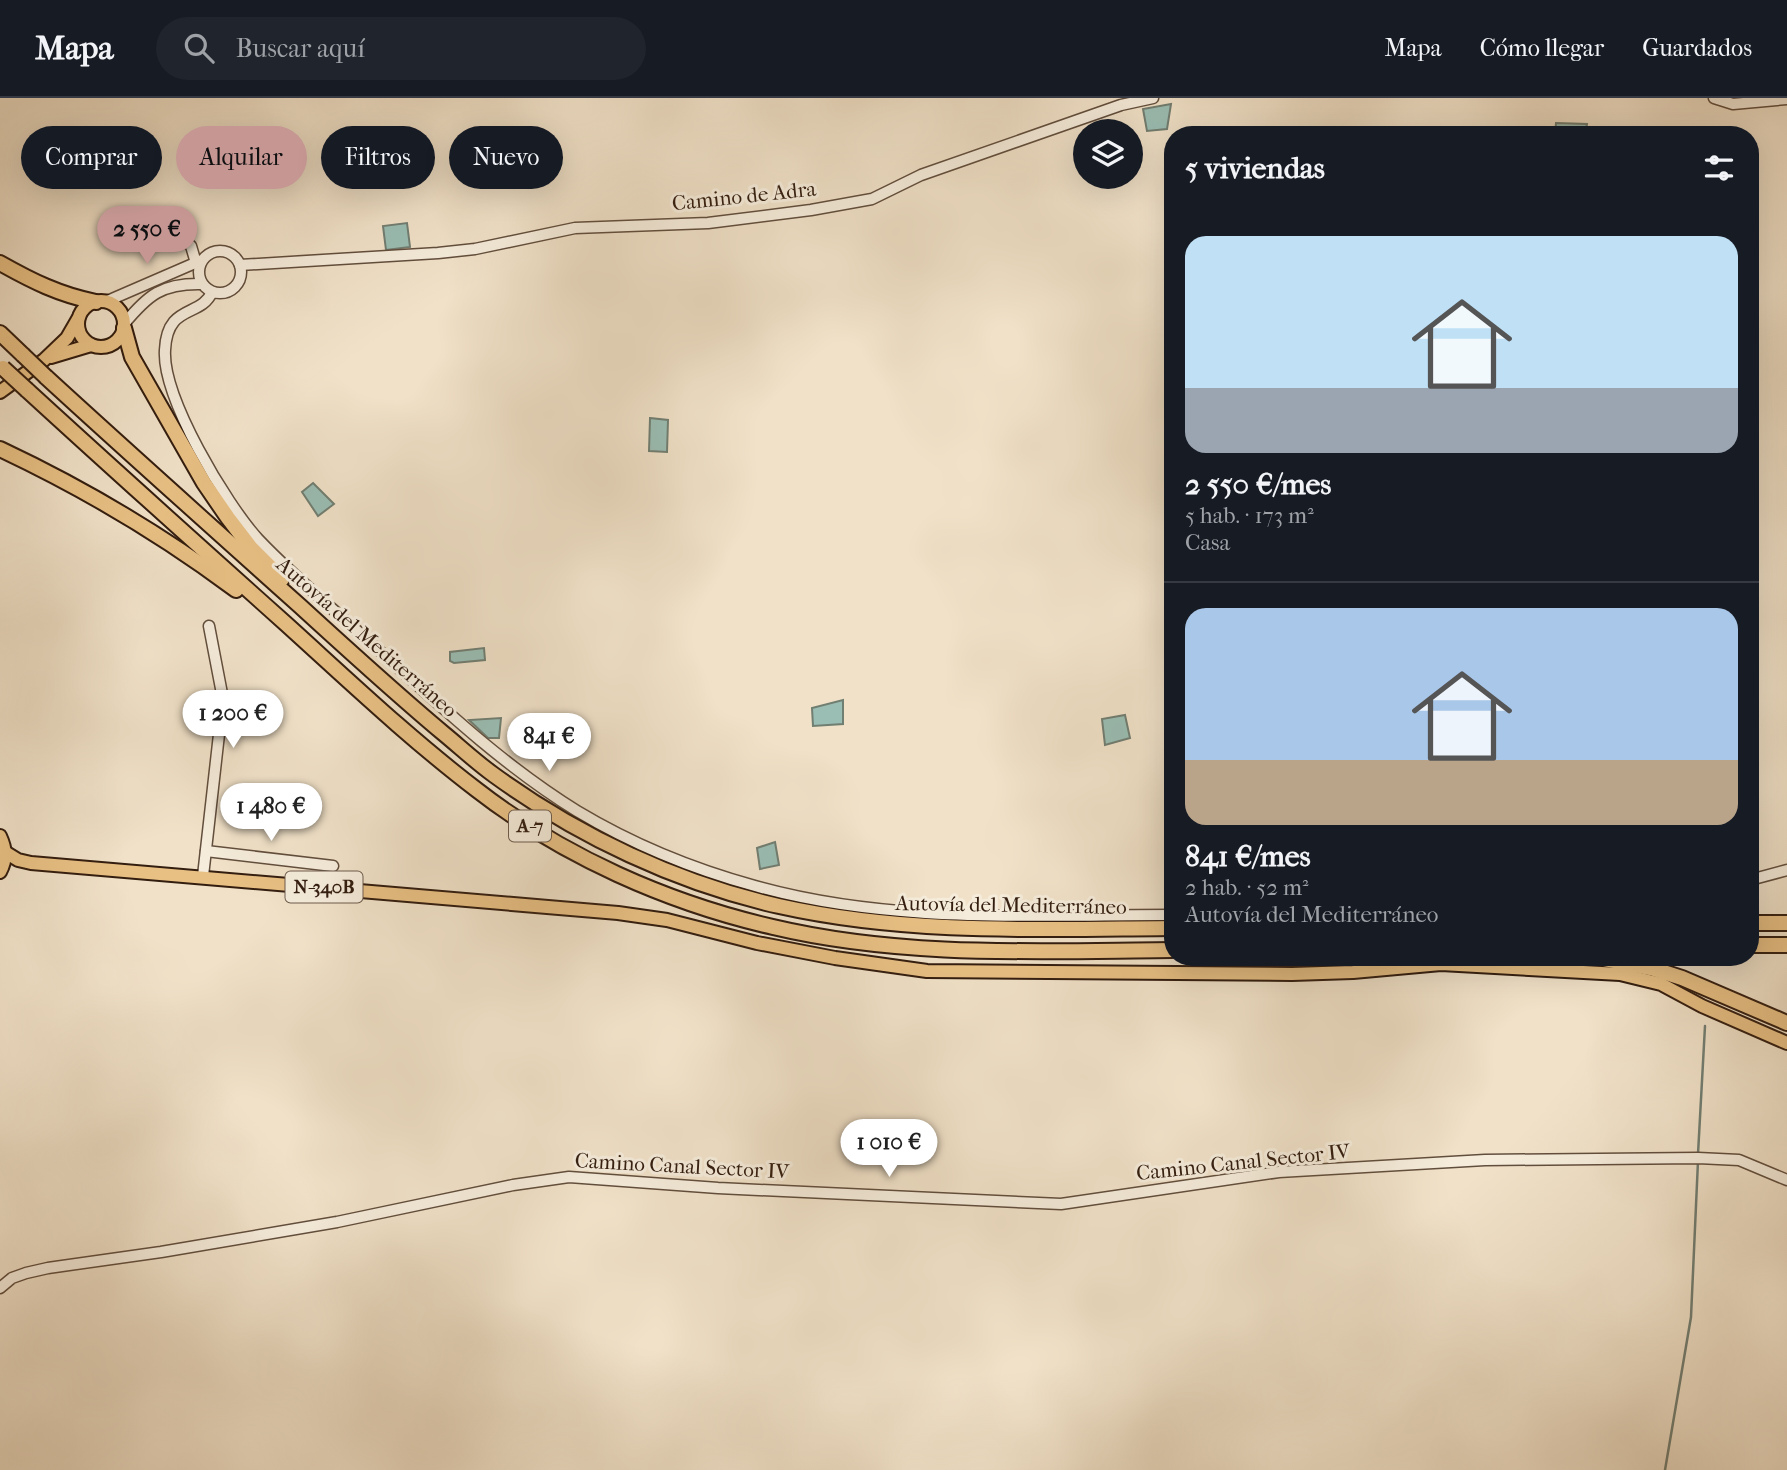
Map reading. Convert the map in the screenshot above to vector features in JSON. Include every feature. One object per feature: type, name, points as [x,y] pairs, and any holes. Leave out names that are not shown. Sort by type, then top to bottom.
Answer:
[{"type":"highway","points":[[0,263],[42,287],[71,297],[100,302]]},
{"type":"highway","points":[[124,326],[132,356],[204,482],[228,518],[251,548],[355,656]]},
{"type":"highway","name":"Autovía del Mediterráneo","points":[[0,333],[355,656],[492,773],[531,800],[591,835],[658,867],[736,895],[832,917],[925,927],[977,929],[1164,928]]},
{"type":"highway","name":"Autovía del Mediterráneo","points":[[2,366],[340,672],[478,791],[569,848],[650,888],[719,913],[828,939],[976,952],[1164,950]]},
{"type":"highway","points":[[0,449],[139,522],[215,574],[340,672]]},
{"type":"highway","points":[[1759,923],[1787,923]]},
{"type":"highway","points":[[1759,945],[1787,945]]},
{"type":"highway","points":[[1639,966],[1682,978],[1787,1023]]},
{"type":"main road","points":[[2,388],[44,360],[67,338],[89,304],[100,302],[120,312],[124,326],[121,335],[111,345],[91,345],[44,360]]},
{"type":"main road","points":[[79,316],[81,336],[91,345]]},
{"type":"main road","name":"N-340B","points":[[0,836],[5,852],[1,871]]},
{"type":"main road","name":"N-340B","points":[[5,852],[18,860],[31,863],[618,913],[667,920],[757,943],[835,958],[928,971],[1293,974],[1419,966]]},
{"type":"main road","name":"N-340B","points":[[1,871],[8,866],[31,863]]},
{"type":"main road","name":"N-340B","points":[[1477,966],[1620,974],[1661,984],[1702,1006],[1787,1043]]},
{"type":"street","name":"Camino de Adra","points":[[240,265],[475,249],[575,228],[708,223],[872,199],[920,175],[956,162],[1121,105],[1153,98]]},
{"type":"street","points":[[1714,98],[1733,104],[1787,99]]},
{"type":"street","points":[[100,302],[199,261],[210,254],[221,251],[232,256],[240,265],[240,279],[232,290],[225,293],[212,292],[202,284],[198,272],[199,261],[191,246],[184,240]]},
{"type":"street","points":[[124,326],[147,298],[161,290],[184,284],[202,284]]},
{"type":"street","points":[[212,292],[206,303],[181,314],[173,322],[165,348],[165,362],[173,393],[226,495],[256,536],[289,570],[457,722],[523,775],[578,811],[638,843],[695,866],[755,886],[816,899],[877,909],[944,914],[1164,915]]},
{"type":"street","points":[[203,876],[223,699],[209,626]]},
{"type":"street","points":[[206,851],[333,866]]},
{"type":"street","points":[[1759,878],[1787,870]]},
{"type":"street","name":"Camino Canal Sector IV","points":[[0,1289],[12,1278],[48,1268],[337,1222],[513,1185],[569,1177],[718,1188],[1061,1204],[1279,1172],[1485,1160],[1739,1160],[1787,1180]]},
{"type":"water","points":[[1171,104],[1167,126],[1164,126],[1164,129],[1147,131],[1143,109]]},
{"type":"water","points":[[1556,123],[1587,124],[1587,126],[1556,126]]},
{"type":"water","points":[[407,223],[410,247],[386,250],[383,226]]},
{"type":"water","points":[[650,418],[668,420],[667,452],[649,451]]},
{"type":"water","points":[[313,483],[334,504],[318,516],[302,492]]},
{"type":"water","points":[[484,648],[485,660],[454,663],[450,661],[450,652]]},
{"type":"water","points":[[843,700],[843,724],[813,726],[812,708]]},
{"type":"water","points":[[1125,715],[1130,738],[1105,745],[1102,719]]},
{"type":"water","points":[[501,718],[499,738],[488,738],[469,720]]},
{"type":"water","points":[[775,842],[779,865],[760,869],[757,848]]},
{"type":"waterway","points":[[1698,1154],[1705,1026]]},
{"type":"waterway","points":[[1665,1470],[1691,1317],[1698,1161]]}]
